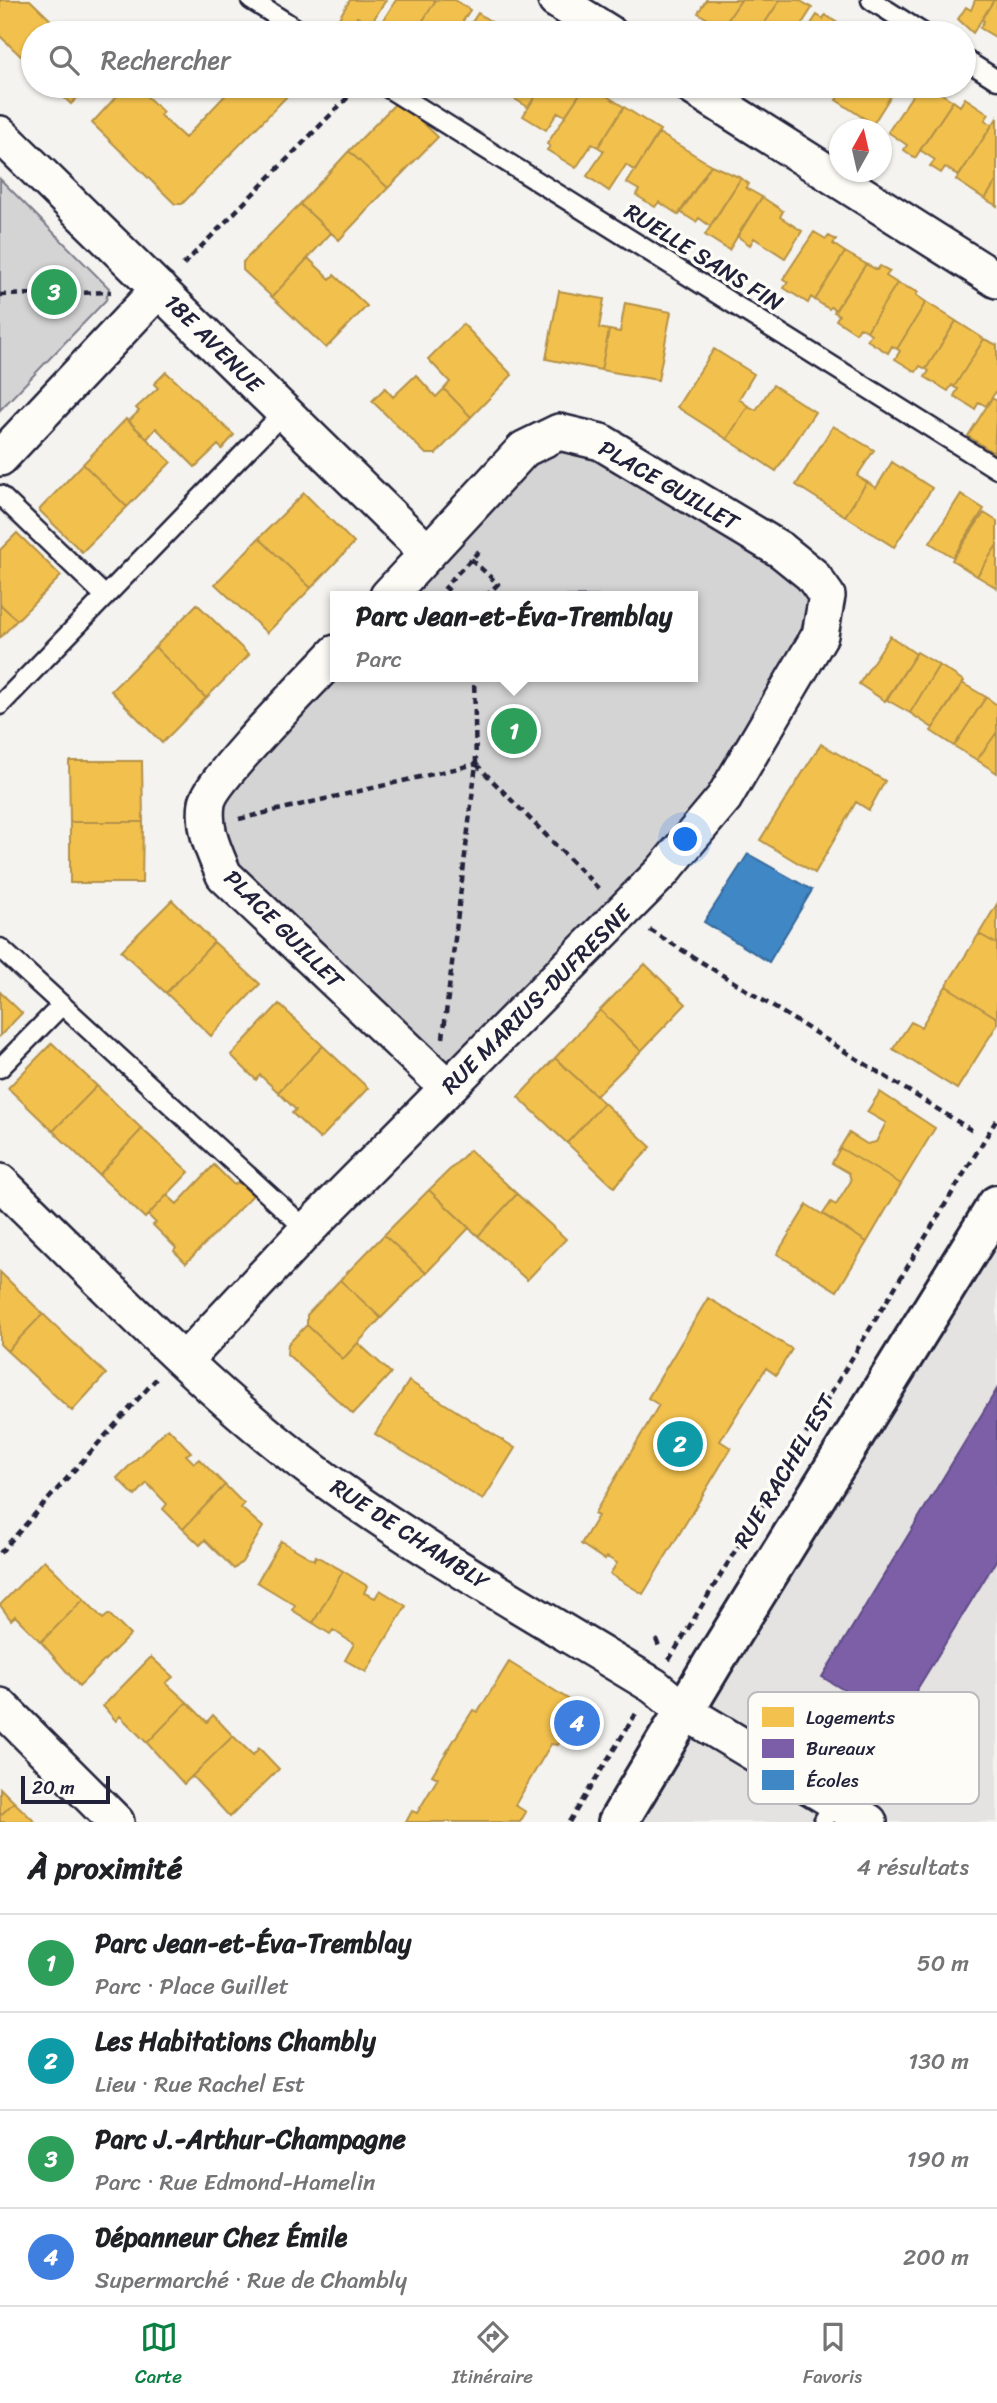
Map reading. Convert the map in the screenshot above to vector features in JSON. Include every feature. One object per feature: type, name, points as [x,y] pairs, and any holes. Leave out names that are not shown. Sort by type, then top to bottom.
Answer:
[{"type":"main road","name":"RUE RACHEL EST","points":[[618,1822],[997,1205]]},
{"type":"street","points":[[556,0],[590,21]]},
{"type":"street","points":[[710,98],[997,280]]},
{"type":"street","name":"18E AVENUE","points":[[0,134],[428,553]]},
{"type":"street","points":[[0,458],[159,289]]},
{"type":"street","name":"PLACE GUILLET","points":[[393,591],[524,449],[559,432],[601,442],[781,550],[812,575],[827,596]]},
{"type":"street","name":"RUE MARIUS-DUFRESNE","points":[[172,1368],[662,872],[724,798],[820,635],[827,596]]},
{"type":"street","name":"PLACE GUILLET","points":[[330,659],[228,771],[207,801],[208,840],[224,875],[447,1087]]},
{"type":"street","name":"RUE DE CHAMBLY","points":[[0,1182],[172,1368],[248,1419],[311,1469],[448,1562],[654,1686],[684,1711],[748,1756]]},
{"type":"street","points":[[0,1706],[115,1822]]},
{"type":"street","name":"RUE DE CHAMBLY","points":[[829,1812],[869,1822]]},
{"type":"lane","points":[[251,0],[284,21]]},
{"type":"lane","points":[[871,0],[904,21]]},
{"type":"lane","points":[[976,67],[997,80]]},
{"type":"lane","name":"RUELLE SANS FIN","points":[[404,98],[997,469]]},
{"type":"lane","points":[[0,705],[284,412]]},
{"type":"lane","points":[[0,495],[105,596]]},
{"type":"lane","points":[[0,948],[307,1230]]},
{"type":"lane","points":[[0,1068],[62,1005]]},
{"type":"path","points":[[183,265],[347,98]]},
{"type":"path","points":[[0,295],[114,292]]},
{"type":"path","points":[[471,559],[498,584],[491,591]]},
{"type":"path","points":[[444,586],[450,591]]},
{"type":"path","points":[[443,1038],[476,764],[474,682]]},
{"type":"path","points":[[229,822],[476,764]]},
{"type":"path","points":[[476,764],[600,889]]},
{"type":"path","points":[[643,925],[976,1133]]},
{"type":"path","name":"RUE RACHEL EST","points":[[569,1822],[997,1119]]},
{"type":"path","points":[[0,1553],[172,1368]]},
{"type":"path","points":[[656,1639],[659,1647]]},
{"type":"shaded area","points":[[0,179],[109,288],[106,300],[0,410]]},
{"type":"shaded area","points":[[559,432],[827,596],[724,798],[447,1087],[208,840],[227,771],[330,682],[698,682],[698,591],[393,591]]},
{"type":"shaded area","points":[[997,1225],[997,1822],[870,1822],[840,1804],[979,1804],[979,1692],[748,1692],[748,1804],[833,1804],[822,1822],[618,1822]]},
{"type":"building: Logements","points":[[0,0],[30,0],[52,21],[21,21],[21,56],[0,36]]},
{"type":"building: Logements","points":[[350,0],[386,0],[373,21],[364,21],[357,17],[355,21],[339,18]]},
{"type":"building: Logements","points":[[396,0],[436,0],[423,21],[384,19]]},
{"type":"building: Logements","points":[[436,0],[455,0],[470,10],[463,21],[423,21]]},
{"type":"building: Logements","points":[[706,0],[741,0],[727,21],[711,21],[698,13]]},
{"type":"building: Logements","points":[[741,0],[780,0],[766,21],[727,21]]},
{"type":"building: Logements","points":[[780,0],[799,0],[812,8],[804,21],[766,21]]},
{"type":"building: Logements","points":[[975,0],[994,0],[976,28],[976,21],[958,19],[966,7],[971,10]]},
{"type":"building: Logements","points":[[994,0],[997,0],[997,38],[980,28],[984,21],[982,19]]},
{"type":"building: Logements","points":[[478,13],[490,21],[473,21]]},
{"type":"building: Logements","points":[[817,15],[823,19],[825,15],[835,21],[813,21]]},
{"type":"building: Logements","points":[[65,98],[77,98],[71,104]]},
{"type":"building: Logements","points":[[115,98],[148,98],[163,112],[160,115],[185,138],[223,98],[285,98],[182,204],[175,204],[92,123]]},
{"type":"building: Logements","points":[[513,98],[534,98],[528,107]]},
{"type":"building: Logements","points":[[534,98],[577,98],[565,116],[558,112],[546,130],[523,116]]},
{"type":"building: Logements","points":[[577,98],[610,98],[624,107],[598,147],[592,144],[576,168],[547,150],[550,146],[547,144]]},
{"type":"building: Logements","points":[[889,98],[876,119],[865,119],[836,100]]},
{"type":"building: Logements","points":[[911,98],[948,98],[953,101],[915,158],[904,150],[907,145],[892,135],[892,126]]},
{"type":"building: Logements","points":[[965,98],[989,114],[985,120],[992,125],[959,176],[945,167],[941,173],[930,166],[935,160],[920,150],[953,101],[960,106]]},
{"type":"building: Logements","points":[[399,100],[438,137],[388,188],[349,151]]},
{"type":"building: Logements","points":[[624,107],[660,130],[635,171],[626,165],[609,191],[587,176],[604,151],[598,147]]},
{"type":"building: Logements","points":[[997,118],[997,180],[985,199],[956,180]]},
{"type":"building: Logements","points":[[659,133],[711,165],[679,215],[659,202],[655,207],[636,195],[639,190],[627,183]]},
{"type":"building: Logements","points":[[349,151],[388,188],[339,240],[300,204]]},
{"type":"building: Logements","points":[[711,165],[741,178],[710,226],[699,218],[696,222],[680,212]]},
{"type":"building: Logements","points":[[741,178],[749,184],[746,188],[762,197],[729,250],[705,235]]},
{"type":"building: Logements","points":[[997,180],[997,206],[985,199]]},
{"type":"building: Logements","points":[[762,197],[783,211],[780,217],[802,231],[785,258],[754,238],[750,245],[737,236]]},
{"type":"building: Logements","points":[[300,204],[331,233],[272,297],[243,270],[243,262]]},
{"type":"building: Logements","points":[[814,232],[826,239],[829,236],[836,240],[833,244],[845,252],[815,300],[811,297],[808,303],[784,288],[788,282],[783,279]]},
{"type":"building: Logements","points":[[845,252],[866,264],[836,310],[831,307],[829,309],[815,300]]},
{"type":"building: Logements","points":[[308,258],[330,279],[334,275],[367,306],[326,348],[272,297]]},
{"type":"building: Logements","points":[[866,264],[877,270],[880,266],[890,271],[886,276],[897,283],[867,331],[860,327],[856,333],[836,320],[839,315],[834,312]]},
{"type":"building: Logements","points":[[897,283],[918,292],[916,295],[926,302],[897,349],[892,346],[888,353],[867,340],[871,334],[867,331]]},
{"type":"building: Logements","points":[[559,291],[604,299],[599,328],[609,330],[601,370],[546,359]]},
{"type":"building: Logements","points":[[926,302],[956,321],[926,369],[920,366],[916,372],[895,359],[900,351],[897,349]]},
{"type":"building: Logements","points":[[625,303],[671,312],[658,380],[601,370],[609,330],[620,332]]},
{"type":"building: Logements","points":[[956,321],[984,339],[954,387],[952,385],[948,391],[925,377],[929,371],[926,369]]},
{"type":"building: Logements","points":[[463,324],[512,375],[471,417],[444,389],[450,382],[428,359]]},
{"type":"building: Logements","points":[[984,339],[997,345],[997,390],[986,406],[979,402],[975,409],[954,396],[958,389],[954,387]]},
{"type":"building: Logements","points":[[714,349],[754,374],[739,399],[748,406],[727,439],[677,407]]},
{"type":"building: Logements","points":[[166,372],[234,435],[222,449],[218,445],[195,467],[156,428],[147,439],[129,421],[139,411],[136,408],[158,388],[154,384]]},
{"type":"building: Logements","points":[[416,375],[436,397],[444,389],[471,417],[436,454],[426,454],[372,401],[385,388],[393,397]]},
{"type":"building: Logements","points":[[773,385],[815,412],[776,471],[727,439],[748,406],[756,410]]},
{"type":"building: Logements","points":[[992,398],[997,401],[994,453],[968,436]]},
{"type":"building: Logements","points":[[126,419],[171,462],[127,507],[83,464]]},
{"type":"building: Logements","points":[[833,426],[874,450],[857,476],[867,482],[845,516],[796,485]]},
{"type":"building: Logements","points":[[892,462],[932,488],[894,547],[845,516],[867,482],[876,488]]},
{"type":"building: Logements","points":[[83,464],[127,507],[82,552],[39,510]]},
{"type":"building: Logements","points":[[304,493],[354,543],[311,588],[259,538]]},
{"type":"building: Logements","points":[[961,494],[984,509],[953,557],[930,543]]},
{"type":"building: Logements","points":[[984,513],[997,521],[997,545],[977,576],[952,560]]},
{"type":"building: Logements","points":[[17,533],[61,576],[17,620],[0,604],[0,550]]},
{"type":"building: Logements","points":[[259,538],[311,588],[267,633],[215,584]]},
{"type":"building: Logements","points":[[997,545],[997,588],[977,576]]},
{"type":"building: Logements","points":[[0,604],[17,620],[0,638]]},
{"type":"building: Logements","points":[[197,604],[249,655],[206,698],[155,647]]},
{"type":"building: Logements","points":[[890,636],[916,654],[885,701],[859,684]]},
{"type":"building: Logements","points":[[155,647],[206,698],[162,743],[111,691]]},
{"type":"building: Logements","points":[[917,652],[939,665],[910,713],[887,700]]},
{"type":"building: Logements","points":[[939,665],[964,681],[933,728],[910,713]]},
{"type":"building: Logements","points":[[962,683],[986,697],[954,746],[931,731]]},
{"type":"building: Logements","points":[[986,697],[997,705],[997,732],[977,760],[954,746]]},
{"type":"building: Logements","points":[[997,732],[997,773],[977,760]]},
{"type":"building: Logements","points":[[821,744],[885,781],[869,810],[856,802],[815,873],[760,840]]},
{"type":"building: Logements","points":[[69,761],[142,761],[143,822],[70,822]]},
{"type":"building: Logements","points":[[70,822],[143,822],[142,883],[70,883]]},
{"type":"building: Logements","points":[[172,900],[214,942],[166,993],[121,951]]},
{"type":"building: Logements","points":[[997,904],[997,944],[979,934]]},
{"type":"building: Logements","points":[[979,934],[997,944],[997,1018],[946,986]]},
{"type":"building: Logements","points":[[214,942],[260,984],[211,1036],[166,993]]},
{"type":"building: Logements","points":[[645,964],[686,1004],[641,1051],[600,1010]]},
{"type":"building: Logements","points":[[946,986],[997,1018],[997,1025],[957,1089],[893,1049],[911,1022],[921,1027]]},
{"type":"building: Logements","points":[[0,992],[22,1013],[0,1036]]},
{"type":"building: Logements","points":[[279,1004],[323,1046],[278,1092],[260,1075],[256,1080],[231,1055]]},
{"type":"building: Logements","points":[[600,1010],[641,1051],[596,1096],[555,1058]]},
{"type":"building: Logements","points":[[52,1043],[97,1086],[53,1131],[8,1088]]},
{"type":"building: Logements","points":[[323,1046],[368,1088],[320,1139],[292,1113],[296,1110],[278,1092]]},
{"type":"building: Logements","points":[[555,1058],[604,1103],[567,1143],[518,1097]]},
{"type":"building: Logements","points":[[97,1086],[142,1129],[99,1175],[53,1131]]},
{"type":"building: Logements","points":[[880,1092],[935,1128],[901,1184],[840,1148],[849,1133],[867,1144],[876,1142],[886,1123],[867,1112]]},
{"type":"building: Logements","points":[[604,1103],[651,1147],[614,1187],[567,1143]]},
{"type":"building: Logements","points":[[142,1129],[189,1172],[145,1218],[99,1175]]},
{"type":"building: Logements","points":[[840,1148],[901,1184],[867,1242],[823,1214],[831,1202],[836,1205],[851,1181],[849,1173],[832,1163]]},
{"type":"building: Logements","points":[[470,1150],[517,1194],[478,1236],[429,1190]]},
{"type":"building: Logements","points":[[214,1165],[234,1185],[238,1182],[253,1195],[186,1263],[174,1251],[176,1248],[153,1225],[156,1223],[148,1215],[167,1195],[177,1204]]},
{"type":"building: Logements","points":[[429,1190],[469,1228],[426,1273],[384,1235]]},
{"type":"building: Logements","points":[[517,1194],[566,1239],[527,1280],[478,1236]]},
{"type":"building: Logements","points":[[807,1205],[867,1242],[837,1291],[777,1254]]},
{"type":"building: Logements","points":[[384,1235],[426,1273],[381,1318],[340,1280]]},
{"type":"building: Logements","points":[[0,1272],[43,1314],[7,1351],[0,1344]]},
{"type":"building: Logements","points":[[340,1280],[381,1318],[343,1359],[307,1325],[307,1315]]},
{"type":"building: Logements","points":[[708,1298],[792,1349],[776,1375],[766,1368],[720,1441],[731,1448],[643,1594],[610,1574],[617,1563],[607,1557],[605,1560],[581,1544],[598,1516],[594,1514],[659,1405],[648,1398]]},
{"type":"building: Logements","points":[[43,1314],[106,1374],[72,1411],[7,1351]]},
{"type":"building: Logements","points":[[307,1325],[343,1359],[358,1343],[391,1373],[353,1414],[287,1354],[288,1344]]},
{"type":"building: Logements","points":[[409,1381],[515,1448],[483,1500],[375,1434]]},
{"type":"building: Logements","points":[[168,1428],[191,1452],[186,1455],[194,1463],[199,1459],[225,1485],[183,1529],[163,1509],[167,1504],[147,1483],[135,1496],[117,1478]]},
{"type":"building: Logements","points":[[225,1485],[244,1504],[241,1508],[263,1527],[242,1562],[234,1569],[205,1540],[200,1545],[183,1529]]},
{"type":"building: Logements","points":[[281,1541],[314,1560],[316,1556],[343,1571],[313,1623],[292,1610],[295,1605],[257,1582]]},
{"type":"building: Logements","points":[[44,1560],[84,1599],[41,1642],[15,1616],[11,1620],[0,1605]]},
{"type":"building: Logements","points":[[343,1571],[367,1586],[364,1593],[375,1598],[380,1590],[406,1606],[366,1672],[345,1660],[354,1644],[333,1630],[330,1634],[313,1623]]},
{"type":"building: Logements","points":[[84,1599],[103,1619],[109,1614],[130,1635],[79,1686],[41,1642]]},
{"type":"building: Logements","points":[[151,1657],[173,1677],[166,1683],[187,1702],[147,1743],[120,1716],[116,1721],[103,1706]]},
{"type":"building: Logements","points":[[509,1662],[581,1707],[558,1745],[551,1744],[515,1805],[526,1812],[520,1822],[406,1822],[412,1811],[417,1813],[438,1778],[432,1775],[473,1710],[478,1712]]},
{"type":"building: Logements","points":[[187,1702],[207,1722],[213,1715],[233,1736],[184,1784],[147,1743]]},
{"type":"building: Logements","points":[[233,1736],[253,1755],[259,1748],[279,1769],[230,1817],[192,1776]]},
{"type":"building: Logements","points":[[0,1788],[14,1802],[0,1816]]},
{"type":"building: Logements","points":[[14,1802],[35,1822],[0,1822],[0,1816]]},
{"type":"building: Bureaux","points":[[997,1389],[997,1559],[915,1692],[847,1692],[822,1677]]},
{"type":"building: Écoles","points":[[748,854],[812,890],[769,962],[704,922]]},
{"type":"place","name":"Parc J.-Arthur-Champagne","points":[[54,292]]},
{"type":"place","name":"Parc Jean-et-Éva-Tremblay","points":[[514,731]]},
{"type":"place","name":"Les Habitations Chambly","points":[[680,1444]]},
{"type":"place","name":"Dépanneur Chez Émile","points":[[577,1723]]}]
